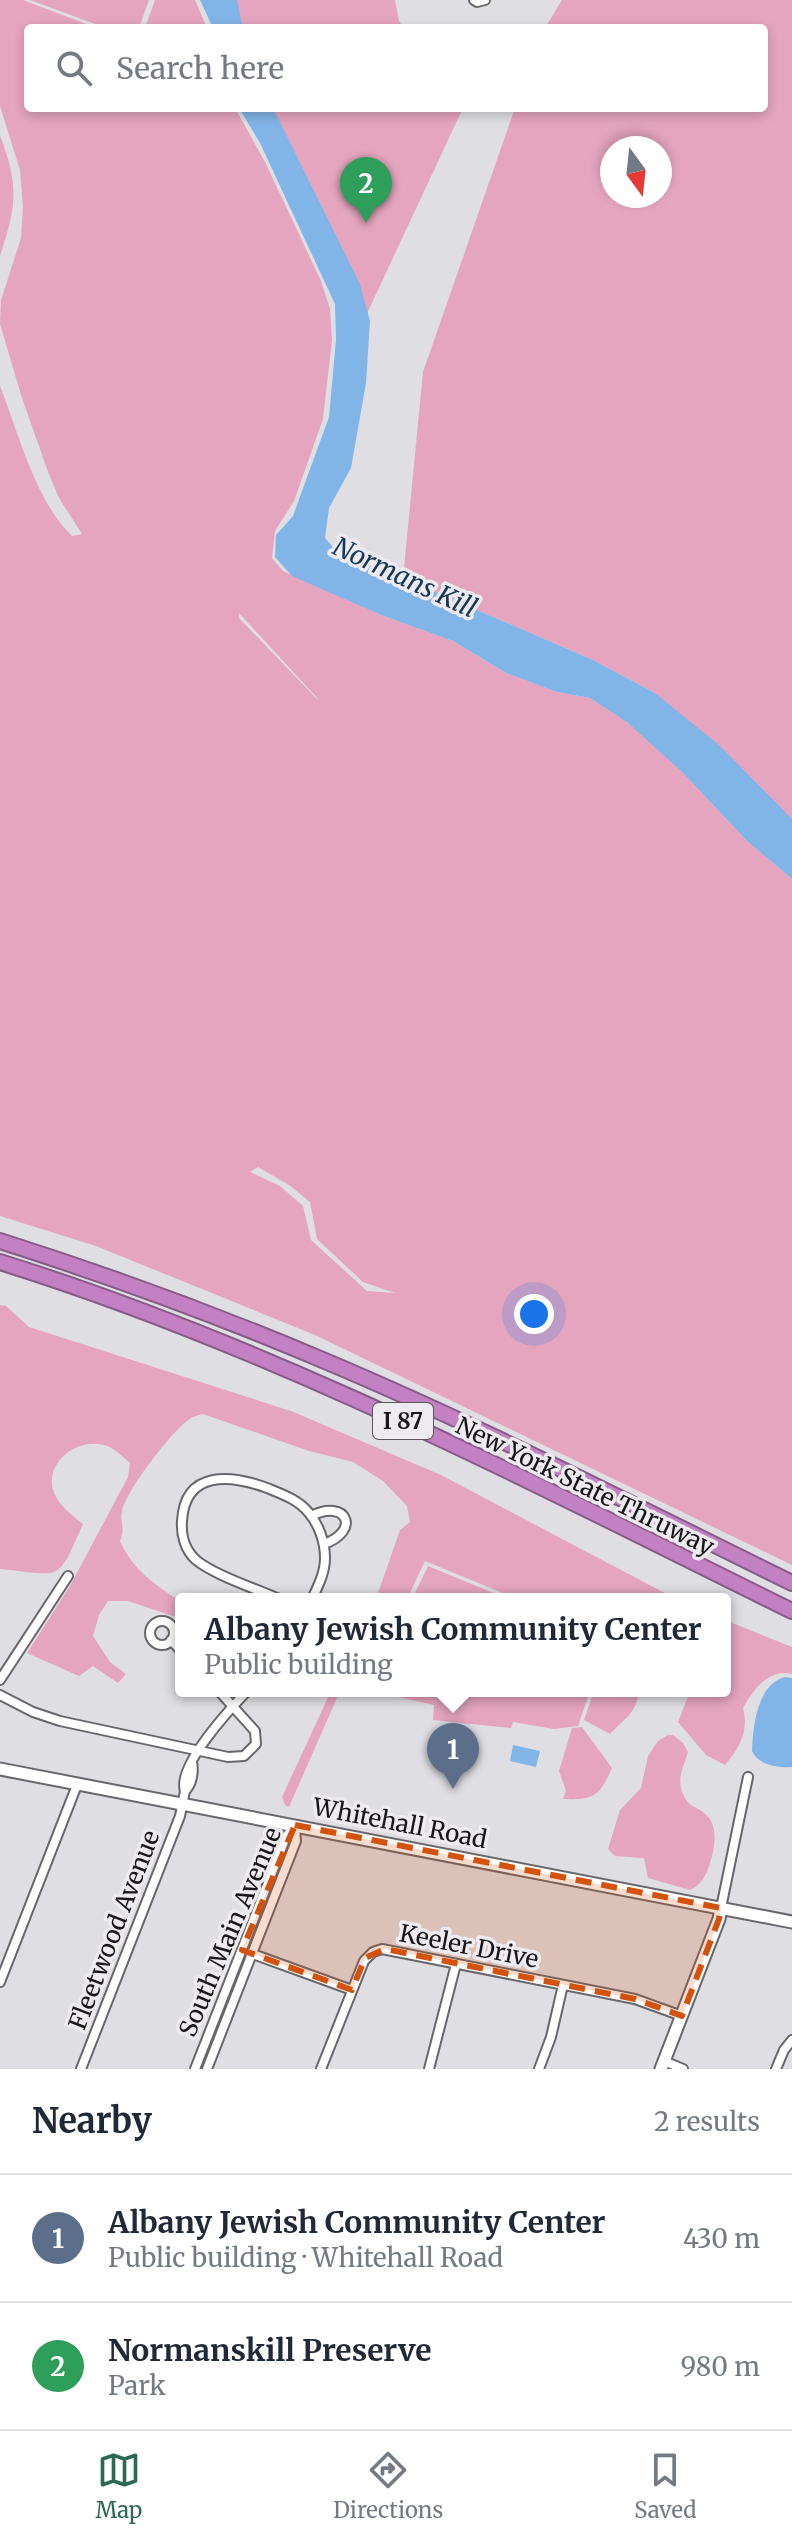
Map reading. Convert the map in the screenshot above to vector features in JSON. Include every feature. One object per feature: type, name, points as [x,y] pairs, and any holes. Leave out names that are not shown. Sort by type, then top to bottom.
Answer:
[{"type":"highway","name":"New York State Thruway","points":[[0,1241],[150,1292],[326,1361],[494,1438],[792,1583]]},
{"type":"highway","name":"New York State Thruway","points":[[0,1262],[116,1302],[317,1382],[472,1454],[792,1611]]},
{"type":"street","points":[[474,0],[485,0]]},
{"type":"street","points":[[266,1593],[195,1559],[187,1549],[182,1519],[185,1506],[196,1489],[205,1483],[232,1478],[287,1497],[311,1516],[324,1544],[324,1568],[314,1593]]},
{"type":"street","points":[[311,1516],[332,1509],[344,1516],[346,1528],[342,1535],[324,1544]]},
{"type":"street","points":[[0,1680],[68,1576]]},
{"type":"street","points":[[171,1640],[175,1644]]},
{"type":"street","points":[[0,1660],[10,1665]]},
{"type":"street","points":[[0,1695],[55,1720],[234,1758],[244,1756],[253,1750],[255,1731],[225,1697]]},
{"type":"street","name":"Fleetwood Avenue","points":[[81,2069],[183,1805],[184,1777],[198,1751],[242,1697]]},
{"type":"street","name":"Whitehall Road","points":[[0,1769],[792,1922]]},
{"type":"street","points":[[683,2069],[663,2065],[719,1919],[748,1777]]},
{"type":"street","points":[[0,1982],[77,1785]]},
{"type":"street","name":"South Main Avenue","points":[[195,2069],[286,1837],[295,1825]]},
{"type":"street","name":"South Main Avenue","points":[[207,2069],[296,1841],[295,1825]]},
{"type":"street","points":[[242,1950],[352,1990]]},
{"type":"street","name":"Keeler Drive","points":[[321,2069],[364,1961],[375,1951],[388,1950],[640,2000],[682,2016]]},
{"type":"street","points":[[429,2069],[456,1964]]},
{"type":"street","points":[[539,2069],[554,2027],[563,1985]]},
{"type":"street","points":[[776,2069],[792,2040]]},
{"type":"street","points":[[200,2055],[211,2059]]},
{"type":"highlighted area","points":[[295,1825],[721,1908],[719,1919],[682,2016],[635,1999],[385,1949],[365,1958],[352,1990],[242,1950]]},
{"type":"shaded area","points":[[0,0],[23,0],[86,24],[24,24],[24,112],[237,112],[265,162],[321,281],[330,309],[332,340],[323,419],[294,501],[275,531],[272,558],[283,571],[381,615],[453,641],[506,673],[557,692],[590,698],[631,725],[682,772],[748,842],[792,879],[792,1565],[315,1335],[96,1246],[0,1216],[0,386],[29,466],[48,504],[72,536],[82,534],[59,498],[48,472],[0,324],[1,300],[21,238],[23,207],[20,170],[0,106]],"holes":[[[239,613],[318,699],[239,618]],[[258,1167],[310,1202],[317,1239],[363,1282],[395,1293],[367,1291],[311,1240],[303,1206],[280,1186],[250,1172]]]},
{"type":"shaded area","points":[[30,0],[149,0],[140,24],[95,24]]},
{"type":"shaded area","points":[[155,0],[195,0],[205,24],[146,24]]},
{"type":"shaded area","points":[[222,0],[395,0],[401,24],[229,24]]},
{"type":"shaded area","points":[[562,0],[792,0],[792,819],[655,693],[593,660],[403,578],[423,372],[514,112],[768,112],[768,24],[547,24]]},
{"type":"shaded area","points":[[265,112],[461,112],[356,337]]},
{"type":"shaded area","points":[[0,135],[14,196],[0,256]]},
{"type":"shaded area","points":[[0,1305],[6,1306],[29,1327],[291,1411],[441,1475],[665,1593],[502,1593],[425,1561],[410,1593],[378,1593],[400,1530],[410,1522],[407,1506],[383,1481],[353,1462],[309,1451],[203,1414],[183,1424],[162,1447],[125,1502],[120,1541],[146,1576],[175,1598],[175,1617],[128,1601],[108,1601],[99,1615],[93,1636],[110,1662],[126,1674],[118,1683],[93,1666],[79,1676],[27,1653],[70,1586],[128,1477],[130,1463],[104,1445],[81,1446],[62,1457],[52,1476],[52,1486],[61,1505],[83,1524],[68,1557],[62,1566],[47,1573],[0,1569]]},
{"type":"shaded area","points":[[428,1566],[493,1593],[415,1593]]},
{"type":"shaded area","points":[[731,1622],[792,1647],[792,1674],[769,1677],[752,1694],[743,1708],[745,1724],[742,1738],[725,1765],[706,1755],[678,1722],[687,1699],[731,1697]]},
{"type":"shaded area","points":[[328,1697],[337,1697],[289,1807],[282,1797]]},
{"type":"shaded area","points":[[399,1697],[588,1697],[578,1726],[554,1729],[513,1722],[511,1728],[433,1720],[434,1705]]},
{"type":"shaded area","points":[[592,1697],[638,1697],[633,1710],[610,1734],[584,1720]]},
{"type":"shaded area","points":[[582,1727],[612,1768],[594,1795],[582,1799],[563,1799],[566,1791],[559,1771],[572,1728]]},
{"type":"shaded area","points":[[668,1735],[683,1743],[688,1752],[680,1777],[685,1797],[707,1815],[714,1828],[714,1844],[707,1870],[700,1883],[690,1890],[648,1878],[644,1858],[615,1856],[608,1849],[620,1810],[641,1788],[648,1756],[658,1741]]},
{"type":"water","points":[[200,0],[237,0],[242,24],[211,24]]},
{"type":"water","points":[[241,112],[275,112],[360,284],[370,321],[366,383],[351,468],[329,508],[325,538],[339,554],[403,578],[593,660],[655,693],[719,745],[792,819],[792,879],[748,842],[682,772],[628,723],[590,698],[557,692],[506,673],[453,641],[381,615],[292,576],[275,557],[276,535],[293,516],[329,417],[336,340],[335,304],[260,143]]},
{"type":"water","points":[[785,1677],[792,1678],[792,1767],[775,1766],[759,1760],[752,1751],[758,1707],[768,1688]]},
{"type":"water","points":[[513,1745],[540,1751],[536,1767],[510,1761]]},
{"type":"place","name":"Normanskill Preserve","points":[[366,223]]},
{"type":"place","name":"Albany Jewish Community Center","points":[[453,1789]]},
{"type":"water label","name":"Normans Kill","points":[[405,577]]}]
